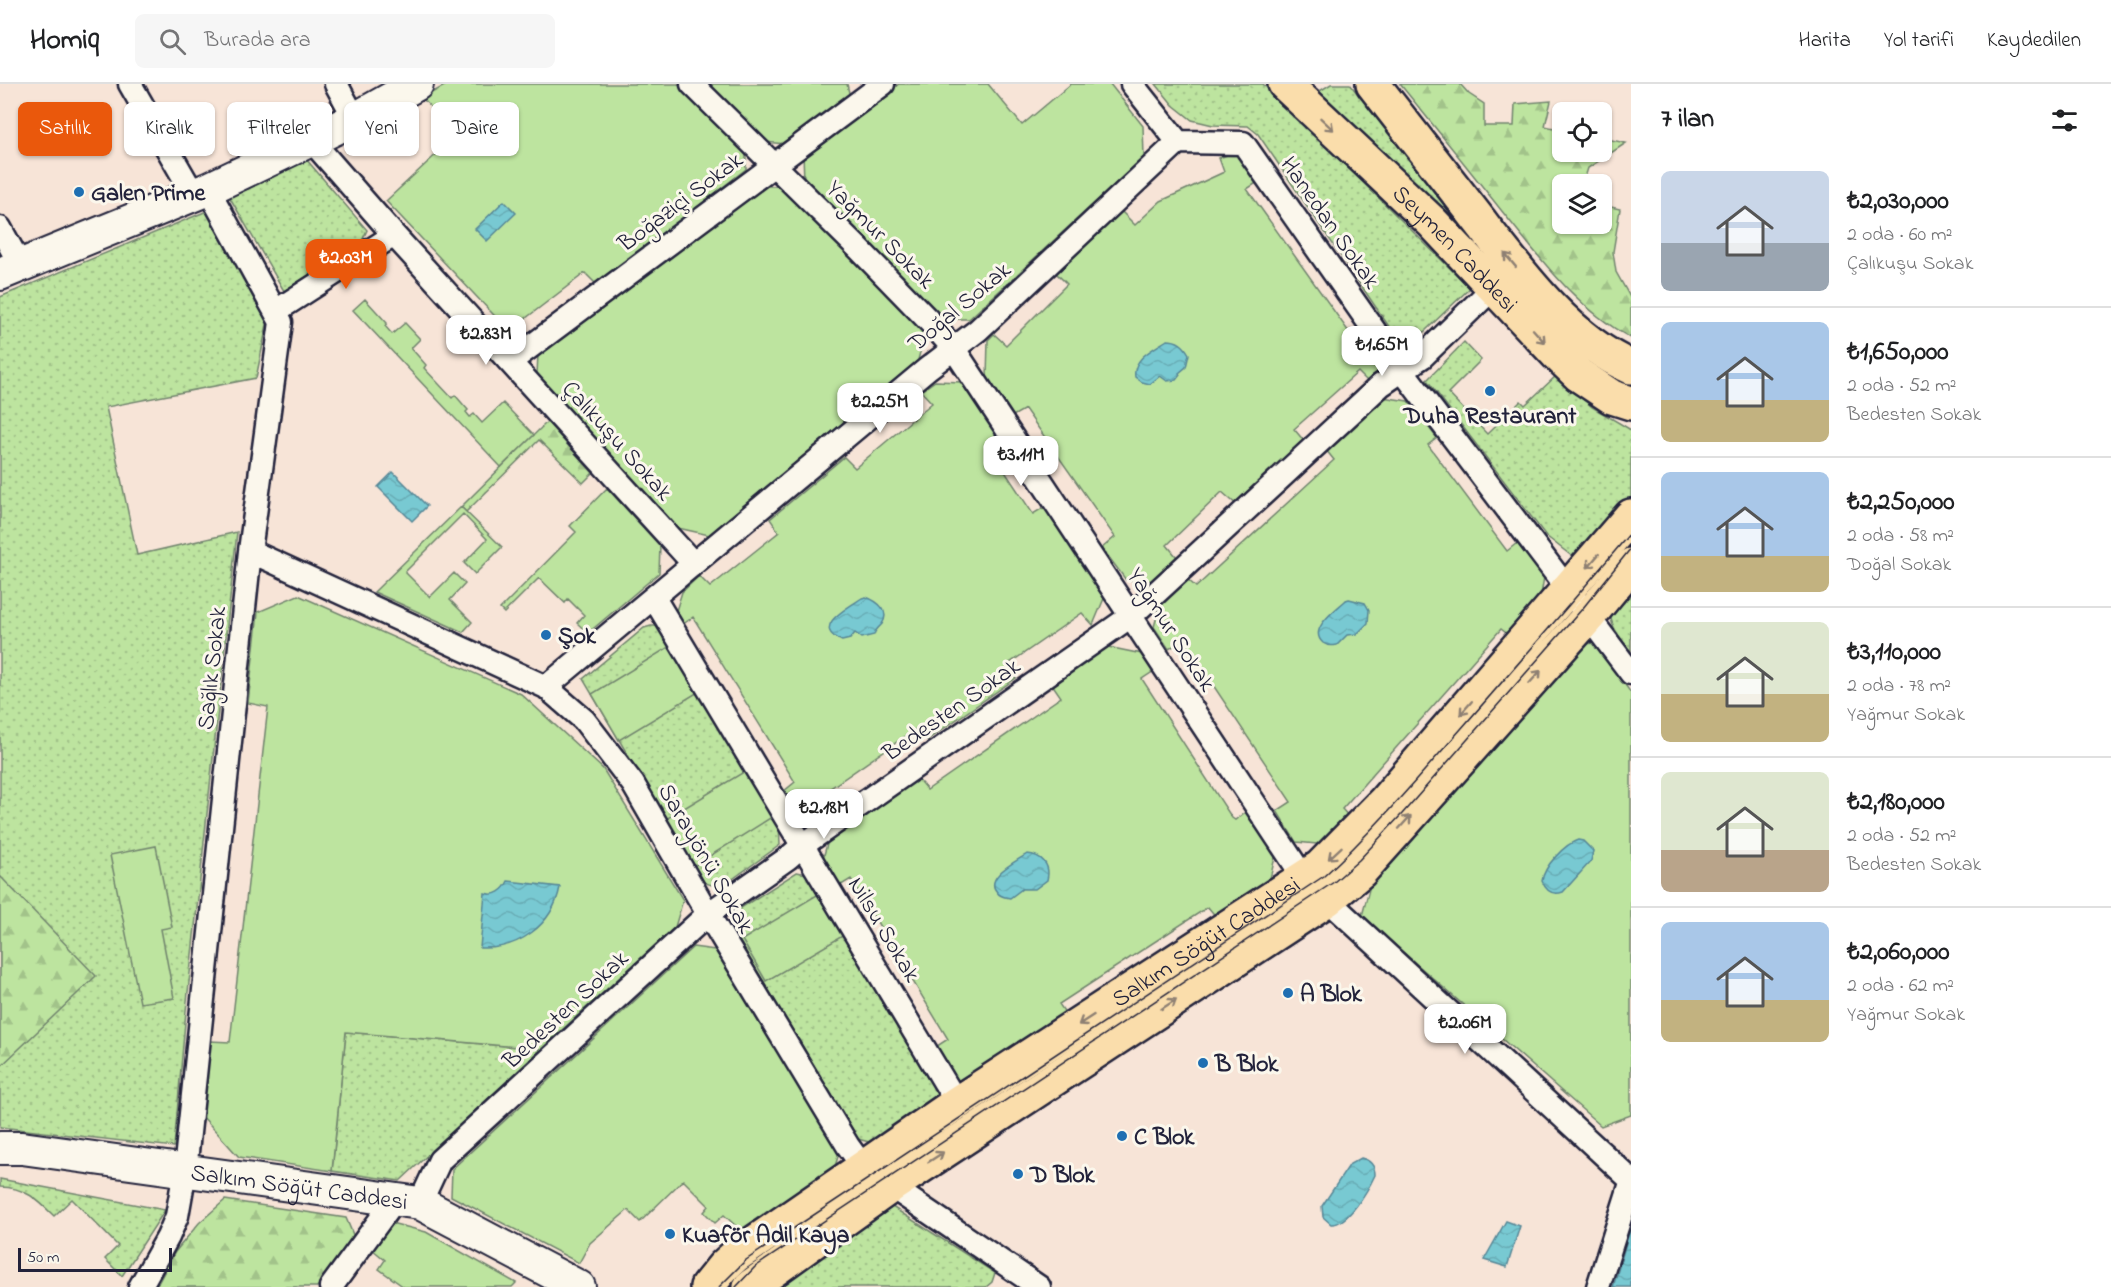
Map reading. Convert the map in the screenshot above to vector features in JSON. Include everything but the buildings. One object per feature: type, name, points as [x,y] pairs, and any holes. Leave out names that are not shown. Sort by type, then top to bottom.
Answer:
[{"type":"main road","name":"Seymen Caddesi","points":[[1285,84],[1432,222],[1579,375],[1625,404]]},
{"type":"main road","name":"Seymen Caddesi","points":[[1373,84],[1510,260],[1556,311],[1595,348],[1631,367]]},
{"type":"main road","name":"Salkım Söğüt Caddesi","points":[[707,1287],[735,1256],[957,1103],[1320,867],[1342,848],[1385,801],[1631,516]]},
{"type":"main road","points":[[750,1287],[891,1186],[1328,899],[1360,872],[1589,616],[1631,565]]},
{"type":"street","name":"Sağlık Sokak","points":[[130,84],[201,192],[281,322],[250,551],[185,1171],[177,1216],[140,1287]]},
{"type":"street","points":[[336,84],[346,102]]},
{"type":"street","points":[[385,102],[417,84]]},
{"type":"street","name":"Yağmur Sokak","points":[[693,84],[917,308],[954,349],[1304,878],[1631,1181]]},
{"type":"street","name":"Boğaziçi Sokak","points":[[510,362],[883,84]]},
{"type":"street","points":[[1132,84],[1178,142]]},
{"type":"street","name":"Doğal Sokak","points":[[546,687],[909,383],[978,330],[1178,142]]},
{"type":"street","name":"Hanedan Sokak","points":[[1178,142],[1243,142],[1402,370],[1631,673]]},
{"type":"street","points":[[0,228],[10,270],[201,192],[277,156]]},
{"type":"street","name":"Çalıkuşu Sokak","points":[[325,156],[693,563]]},
{"type":"street","points":[[276,311],[394,235]]},
{"type":"street","name":"Bedesten Sokak","points":[[331,1287],[407,1202],[440,1160],[708,914],[788,858],[803,844],[1131,616],[1381,385],[1422,357],[1494,287]]},
{"type":"street","name":"Sarayönü Sokak","points":[[250,551],[546,687],[584,720],[633,784],[708,914],[848,1146],[864,1168],[1029,1285]]},
{"type":"street","name":"Nilsu Sokak","points":[[654,598],[957,1103]]},
{"type":"street","name":"Salkım Söğüt Caddesi","points":[[0,1148],[22,1148],[407,1202],[579,1287]]},
{"type":"street","points":[[1598,1287],[1631,1181]]},
{"type":"green space","points":[[448,84],[678,84],[746,151],[746,169],[597,285],[585,273],[509,331],[386,201],[434,156],[519,156],[519,102],[431,102],[431,108],[422,98]]},
{"type":"green space","points":[[708,84],[847,84],[850,97],[786,144],[764,142]]},
{"type":"green space","points":[[899,84],[988,84],[1022,125],[1071,84],[1110,84],[1143,126],[1144,157],[969,319],[942,319],[804,180],[803,154]]},
{"type":"green space","points":[[1156,84],[1263,84],[1470,288],[1405,350],[1258,134],[1248,126],[1213,125],[1192,120],[1173,105]]},
{"type":"green space","points":[[1331,84],[1350,84],[1513,294],[1310,97]]},
{"type":"green space","points":[[1400,84],[1460,84],[1469,94],[1484,104],[1484,126],[1514,126],[1515,104],[1551,101],[1545,126],[1552,128],[1552,162],[1597,162],[1588,168],[1586,174],[1552,174],[1552,234],[1612,234],[1612,207],[1620,209],[1613,252],[1616,272],[1631,299],[1631,338],[1611,326],[1576,297],[1530,246]]},
{"type":"green space","points":[[1612,140],[1626,143],[1612,152]]},
{"type":"green space","points":[[1236,152],[1258,182],[1247,189],[1361,349],[1372,341],[1381,356],[1377,374],[1369,383],[1358,372],[1294,429],[1305,442],[1238,506],[1222,492],[1167,545],[1180,561],[1157,581],[1126,580],[1102,548],[1115,537],[1025,409],[1013,416],[987,378],[988,340],[994,334],[1006,345],[1067,284],[1056,273],[1121,211],[1135,225],[1161,201],[1224,172],[1219,158]]},
{"type":"green space","points":[[306,159],[367,230],[361,243],[284,291],[229,196]]},
{"type":"green space","points":[[762,186],[782,186],[926,329],[918,360],[709,535],[678,528],[537,374],[538,354]]},
{"type":"green space","points":[[207,211],[268,320],[256,378],[106,407],[137,555],[237,532],[186,1011],[174,1147],[0,1127],[0,297]]},
{"type":"green space","points":[[365,299],[387,323],[385,326],[392,334],[405,323],[420,339],[411,348],[426,365],[424,368],[452,398],[455,395],[468,410],[466,412],[470,417],[474,414],[482,423],[503,403],[534,435],[501,467],[353,310]]},
{"type":"green space","points":[[1464,342],[1481,360],[1448,393],[1487,434],[1521,401],[1525,405],[1556,376],[1592,407],[1631,430],[1631,504],[1586,559],[1573,557],[1546,536],[1427,380]]},
{"type":"green space","points":[[935,381],[962,382],[998,435],[986,443],[1033,514],[1046,506],[1105,596],[1093,625],[1082,613],[1007,665],[1016,678],[927,740],[917,728],[822,794],[830,807],[818,815],[795,812],[783,792],[795,782],[693,617],[682,625],[675,614],[682,592],[699,576],[710,587],[779,532],[770,519],[844,457],[855,468],[932,403],[921,391]]},
{"type":"green space","points":[[1382,397],[1408,401],[1437,438],[1428,445],[1507,551],[1517,543],[1544,577],[1540,601],[1510,636],[1501,629],[1342,809],[1352,820],[1317,844],[1296,842],[1277,811],[1291,802],[1183,640],[1169,649],[1154,627],[1161,600],[1186,578],[1196,587],[1334,460],[1326,450]]},
{"type":"green space","points":[[547,422],[593,473],[583,483],[539,440],[466,512],[461,507]]},
{"type":"green space","points":[[607,488],[660,546],[659,573],[588,633],[577,623],[584,615],[568,599],[565,603],[539,578],[504,613],[500,609],[576,532],[570,526]]},
{"type":"green space","points":[[461,507],[502,547],[475,574],[464,563],[487,539],[463,514],[405,572],[430,597],[454,573],[465,584],[450,600],[472,622],[463,632],[374,592]]},
{"type":"green space","points":[[1631,575],[1631,653],[1612,623],[1609,601]]},
{"type":"green space","points":[[298,595],[521,694],[603,769],[683,900],[675,927],[541,1049],[346,1032],[332,1171],[239,1157],[202,1116],[210,1041],[230,1042],[268,707],[248,703],[258,612]]},
{"type":"green space","points":[[658,626],[779,822],[780,845],[720,888],[703,882],[583,679],[644,628]]},
{"type":"green space","points":[[1595,643],[1631,693],[1631,1115],[1601,1126],[1362,916],[1374,870],[1573,645]]},
{"type":"green space","points":[[672,645],[700,691],[619,740],[592,694]]},
{"type":"green space","points":[[1108,647],[1142,654],[1154,671],[1142,679],[1232,818],[1235,820],[1248,810],[1276,853],[1269,883],[1217,918],[1208,907],[1059,1004],[1068,1017],[965,1084],[953,1081],[934,1048],[948,1039],[851,879],[838,887],[822,862],[829,837],[916,777],[927,790],[1061,697],[1052,684]]},
{"type":"green space","points":[[747,770],[775,815],[694,866],[666,819]]},
{"type":"green space","points":[[156,846],[172,927],[161,929],[174,998],[140,1003],[110,855]]},
{"type":"green space","points":[[797,872],[812,875],[937,1088],[937,1108],[880,1145],[858,1139],[734,932],[736,911]]},
{"type":"green space","points":[[0,876],[96,976],[0,1067]]},
{"type":"green space","points":[[822,892],[846,934],[766,981],[742,940]]},
{"type":"green space","points":[[693,947],[715,950],[839,1153],[831,1180],[749,1238],[724,1215],[715,1223],[704,1212],[709,1206],[683,1180],[640,1222],[628,1210],[590,1243],[579,1263],[451,1196],[452,1169]]},
{"type":"green space","points":[[346,1032],[541,1049],[400,1181],[332,1171]]},
{"type":"green space","points":[[0,1179],[165,1210],[122,1276],[105,1259],[118,1246],[72,1199],[54,1216],[24,1192],[0,1187]]},
{"type":"green space","points":[[225,1200],[346,1218],[354,1237],[317,1287],[156,1287],[175,1252],[199,1223]]},
{"type":"green space","points":[[886,1203],[995,1273],[992,1282],[986,1287],[768,1287]]},
{"type":"green space","points":[[391,1223],[426,1232],[516,1283],[512,1287],[404,1287],[379,1269],[385,1260],[372,1249]]},
{"type":"water","points":[[504,201],[516,213],[487,241],[475,229]]},
{"type":"water","points":[[1167,340],[1180,344],[1189,354],[1186,367],[1179,373],[1176,380],[1167,381],[1160,376],[1150,384],[1135,377],[1135,370],[1140,359]]},
{"type":"water","points":[[393,472],[427,506],[412,521],[378,487]]},
{"type":"water","points":[[866,597],[882,607],[885,615],[874,635],[862,638],[855,633],[850,639],[842,641],[833,636],[829,630],[835,618]]},
{"type":"water","points":[[1349,599],[1365,603],[1369,610],[1368,623],[1357,634],[1347,635],[1337,645],[1330,646],[1323,643],[1319,638],[1321,626]]},
{"type":"water","points":[[1578,840],[1583,841],[1593,851],[1591,861],[1563,892],[1550,892],[1542,881],[1547,869],[1561,851]]},
{"type":"water","points":[[1027,854],[1037,856],[1044,862],[1048,870],[1047,880],[1035,889],[1022,889],[1010,898],[1000,895],[994,886],[994,881],[1009,865]]},
{"type":"water","points":[[508,881],[560,887],[550,913],[532,933],[508,945],[480,948],[485,893],[499,892]]},
{"type":"water","points":[[1361,1158],[1371,1164],[1375,1175],[1351,1213],[1337,1223],[1331,1224],[1323,1217],[1322,1206],[1350,1164]]},
{"type":"water","points":[[1506,1221],[1520,1226],[1507,1267],[1484,1260]]},
{"type":"water","points":[[1631,1226],[1631,1287],[1613,1287]]},
{"type":"tram line","points":[[719,1287],[746,1260],[1324,876],[1411,786],[1631,532]]},
{"type":"tram line","points":[[736,1287],[755,1267],[1334,882],[1359,860],[1402,814],[1583,608],[1631,548]]},
{"type":"place","name":"Galen Prime","points":[[79,192]]},
{"type":"place","name":"Duha Restaurant","points":[[1490,391]]},
{"type":"place","name":"Şok","points":[[546,635]]},
{"type":"place","name":"A Blok","points":[[1288,993]]},
{"type":"place","name":"B Blok","points":[[1203,1063]]},
{"type":"place","name":"C Blok","points":[[1122,1136]]},
{"type":"place","name":"D Blok","points":[[1018,1174]]},
{"type":"place","name":"Kuaför Adil Kaya","points":[[670,1234]]}]
